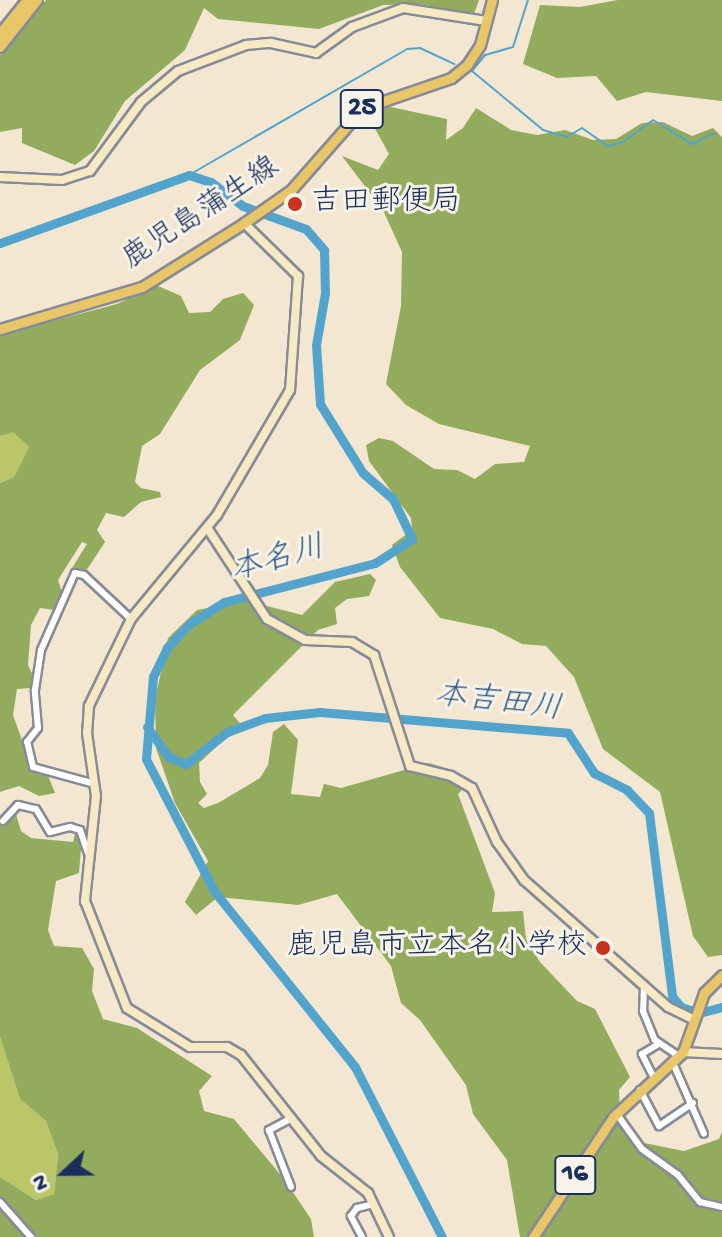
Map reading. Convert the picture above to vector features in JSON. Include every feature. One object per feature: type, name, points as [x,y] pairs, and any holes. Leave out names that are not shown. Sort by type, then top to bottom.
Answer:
[{"type":"highway","points":[[0,35],[28,0]]},
{"type":"highway","points":[[0,47],[37,0]]},
{"type":"main road","name":"鹿児島蒲生線","points":[[0,329],[142,287],[248,221],[274,203],[363,108],[451,78],[467,65],[492,0]]},
{"type":"main road","points":[[679,1057],[699,1003],[722,975]]},
{"type":"main road","name":"16","points":[[533,1237],[616,1113],[639,1089],[679,1057]]},
{"type":"street","points":[[0,177],[62,180],[90,171],[141,102],[178,71],[246,45],[271,43],[316,53],[352,27],[393,9],[486,21]]},
{"type":"street","points":[[248,221],[298,276],[293,375],[280,414],[208,529],[131,619],[87,716],[95,784],[85,901],[121,1000],[138,1017],[190,1047],[234,1050],[328,1164],[362,1187],[374,1204],[389,1237]]},
{"type":"street","points":[[208,529],[251,601],[267,619],[305,640],[352,642],[369,650],[379,661],[410,766],[451,776],[472,788],[497,842],[518,874],[673,1011],[695,1017]]},
{"type":"street","points":[[95,784],[33,767],[27,742],[38,728],[35,690],[41,650],[75,573],[84,575],[131,619]]},
{"type":"street","points":[[3,821],[18,805],[36,809],[50,832],[80,830],[88,853]]},
{"type":"street","points":[[644,984],[644,1014],[657,1045],[679,1057],[722,1054]]},
{"type":"street","points":[[654,1078],[642,1054],[657,1045]]},
{"type":"street","points":[[679,1057],[704,1134]]},
{"type":"street","points":[[639,1089],[659,1126],[693,1103]]},
{"type":"street","points":[[616,1113],[642,1149],[678,1175],[700,1202],[722,1207]]},
{"type":"street","points":[[290,1119],[269,1130],[291,1187]]},
{"type":"street","points":[[0,1202],[31,1237]]},
{"type":"street","points":[[362,1237],[351,1216],[357,1208],[374,1204]]},
{"type":"green space","points":[[46,0],[479,0],[474,14],[419,4],[383,5],[319,29],[218,19],[204,8],[185,50],[125,101],[94,151],[75,165],[22,143],[22,128],[0,132],[0,55]]},
{"type":"green space","points":[[618,0],[722,0],[722,101],[646,92],[617,101],[596,76],[557,78],[523,64],[540,5],[580,7]]},
{"type":"green space","points":[[386,106],[447,119],[446,140],[463,128],[476,108],[511,130],[537,135],[565,130],[593,140],[616,139],[642,123],[663,122],[692,136],[713,128],[722,137],[722,955],[708,957],[693,936],[660,792],[603,749],[574,677],[546,646],[522,644],[493,629],[440,618],[400,567],[392,545],[412,530],[411,518],[369,461],[366,445],[379,438],[393,441],[434,469],[457,470],[475,479],[495,464],[524,462],[530,446],[439,424],[406,405],[386,384],[401,306],[402,252],[383,210],[342,156],[378,170],[389,154],[373,125]]},
{"type":"green space","points":[[156,285],[181,296],[189,313],[210,312],[223,299],[243,293],[254,305],[240,340],[200,370],[160,434],[142,446],[135,482],[141,488],[160,492],[161,497],[141,502],[124,517],[106,513],[97,530],[105,542],[84,574],[72,568],[87,544],[82,542],[58,580],[63,595],[54,610],[40,608],[31,625],[28,665],[34,678],[31,688],[17,689],[13,715],[32,768],[47,773],[55,793],[39,796],[19,786],[0,792],[0,483],[14,477],[29,447],[13,432],[0,436],[0,335],[117,304]]},
{"type":"green space","points":[[13,431],[29,447],[14,477],[0,483],[0,436]]},
{"type":"green space","points":[[370,574],[376,580],[369,596],[347,599],[335,608],[337,624],[318,630],[233,715],[245,729],[227,737],[199,763],[200,782],[207,794],[198,803],[204,808],[218,803],[260,778],[268,765],[273,732],[284,724],[298,740],[291,794],[320,797],[324,784],[341,788],[429,763],[455,771],[462,790],[458,794],[495,893],[492,912],[523,911],[526,939],[540,962],[577,1001],[595,1009],[630,1077],[619,1090],[620,1117],[639,1142],[684,1151],[719,1139],[722,1132],[722,1237],[520,1237],[507,1160],[473,1114],[466,1085],[420,1020],[401,1003],[391,966],[337,894],[298,905],[218,897],[196,915],[185,902],[208,861],[175,803],[156,748],[155,700],[168,638],[197,610],[247,601],[302,615],[335,582]]},
{"type":"green space","points":[[16,814],[21,831],[31,838],[73,842],[76,829],[82,836],[79,873],[56,881],[48,930],[54,946],[82,948],[94,969],[92,991],[103,1019],[137,1028],[212,1076],[199,1091],[204,1111],[234,1119],[284,1179],[311,1219],[314,1237],[0,1237],[0,1177],[36,1200],[54,1194],[58,1154],[46,1121],[20,1099],[0,1037],[0,817]]},
{"type":"green space","points":[[0,1037],[20,1099],[46,1121],[58,1154],[54,1194],[36,1200],[0,1177]]},
{"type":"waterway","points":[[528,0],[513,47],[485,55],[472,71],[543,130],[567,137],[582,128],[608,146],[623,142],[653,120],[692,144],[715,133]]},
{"type":"waterway","points":[[189,175],[407,49],[420,48],[454,64]]},
{"type":"waterway","name":"本名川","points":[[0,243],[189,175],[211,182],[243,206],[306,229],[324,250],[325,293],[316,345],[320,404],[363,473],[393,499],[412,539],[375,563],[224,602],[189,624],[167,648],[153,677],[146,759],[214,891],[355,1067],[442,1237]]},
{"type":"waterway","name":"本吉田川","points":[[147,727],[169,757],[186,764],[227,732],[265,718],[320,712],[568,733],[594,773],[627,790],[649,813],[672,996],[681,1007],[699,1013],[722,1007]]},
{"type":"place","name":"吉田郵便局","points":[[295,204]]},
{"type":"place","name":"鹿児島市立本名小学校","points":[[603,948]]}]
